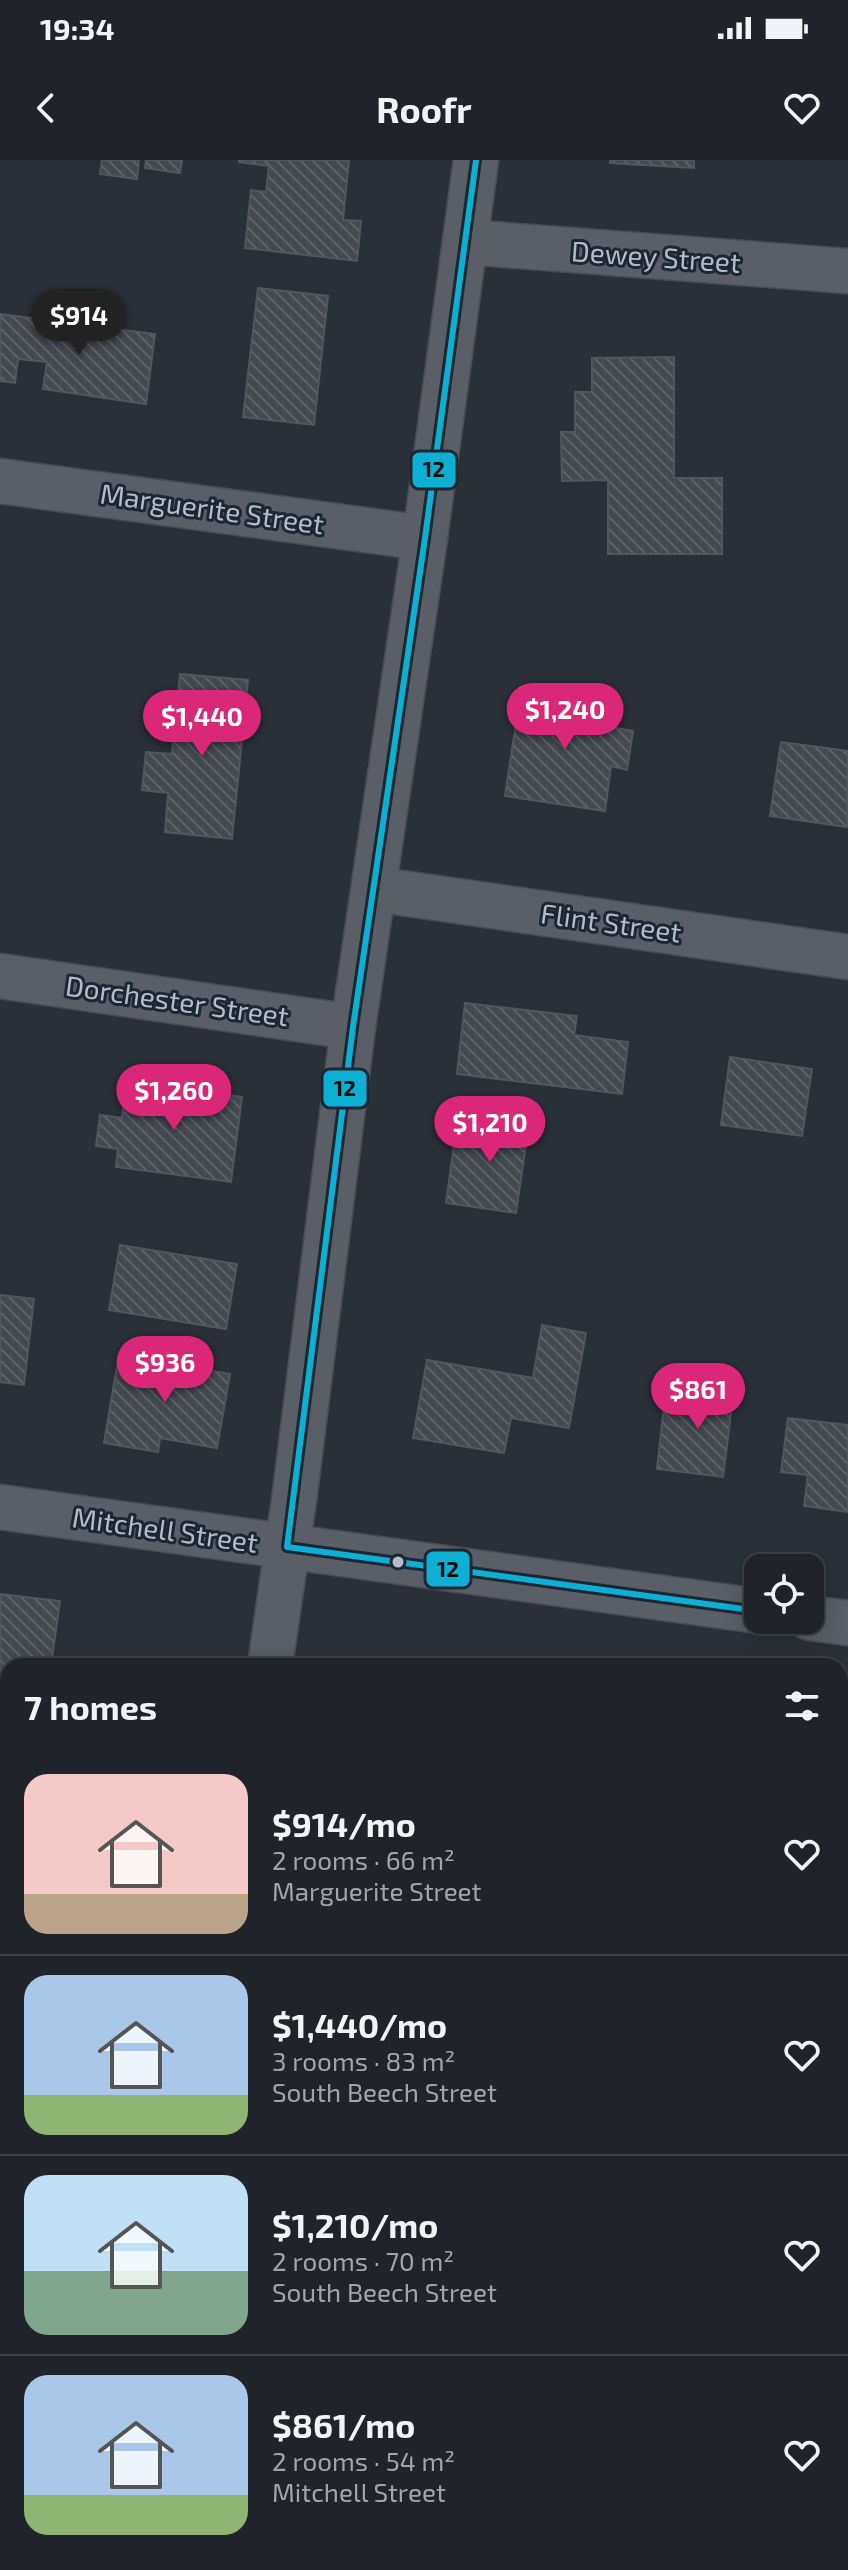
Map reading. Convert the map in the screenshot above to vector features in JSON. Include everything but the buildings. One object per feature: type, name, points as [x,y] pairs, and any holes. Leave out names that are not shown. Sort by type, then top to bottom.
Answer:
[{"type":"street","points":[[271,1658],[353,1027],[425,538],[476,160]]},
{"type":"street","name":"Dewey Street","points":[[465,242],[848,271]]},
{"type":"street","name":"Marguerite Street","points":[[0,481],[425,538]]},
{"type":"street","name":"Flint Street","points":[[374,889],[848,957]]},
{"type":"street","name":"Dorchester Street","points":[[0,976],[353,1027]]},
{"type":"street","name":"Mitchell Street","points":[[0,1507],[744,1609]]},
{"type":"street","points":[[824,1620],[848,1623]]},
{"type":"transit line","name":"12","points":[[476,160],[425,538],[353,1027],[287,1547],[744,1609]]}]
